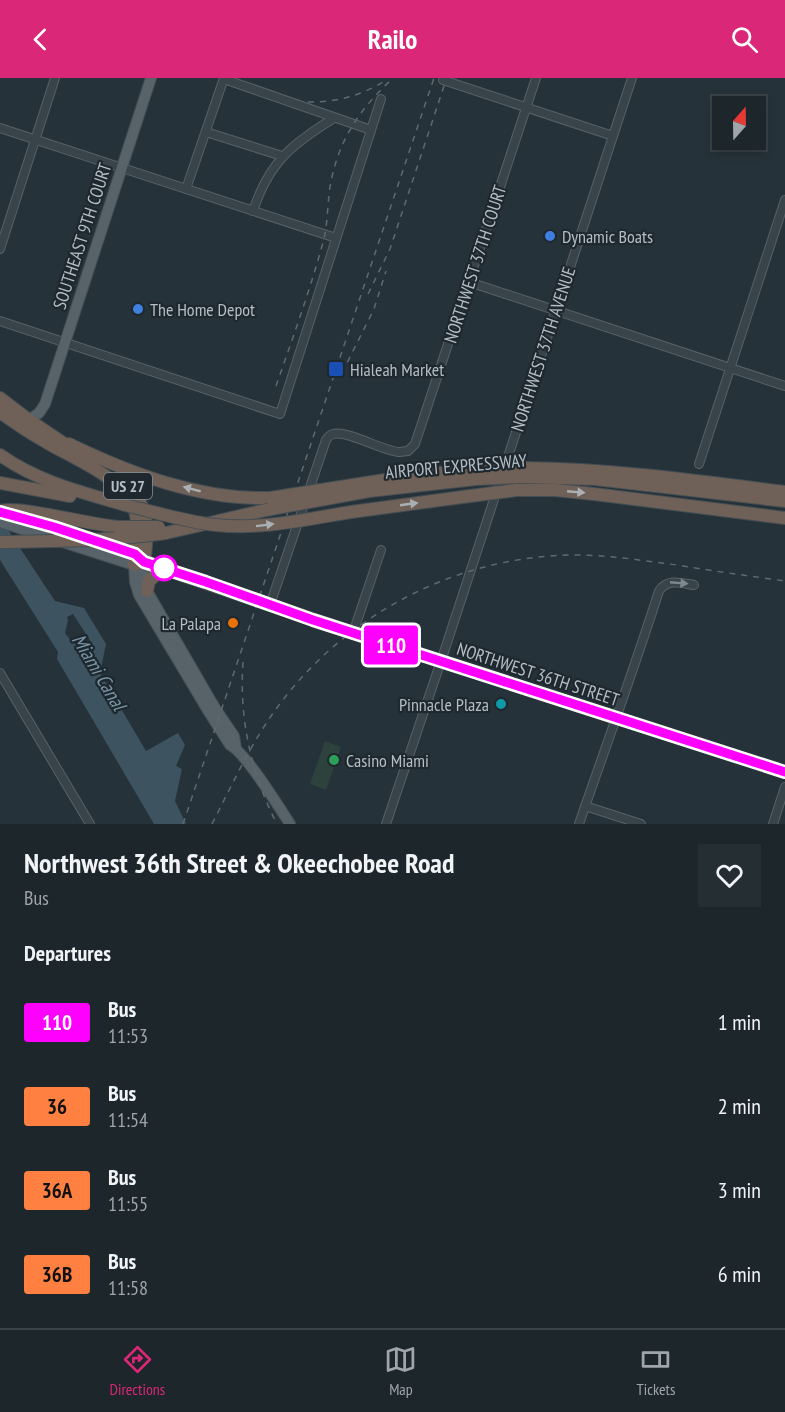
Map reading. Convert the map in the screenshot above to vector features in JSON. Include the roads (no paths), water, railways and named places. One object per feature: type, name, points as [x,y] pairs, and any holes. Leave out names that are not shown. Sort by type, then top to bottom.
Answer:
[{"type":"highway","name":"US 27","points":[[0,398],[68,447],[115,475],[135,493],[143,508],[147,525],[147,538],[138,561]]},
{"type":"highway","name":"US 27","points":[[3,414],[119,486],[132,505],[136,516],[138,561]]},
{"type":"highway","points":[[3,414],[29,420]]},
{"type":"highway","points":[[60,440],[120,467],[183,487],[268,504]]},
{"type":"highway","points":[[0,455],[29,474],[79,494]]},
{"type":"highway","points":[[523,472],[612,471],[785,492]]},
{"type":"highway","name":"AIRPORT EXPRESSWAY","points":[[0,542],[100,540],[145,536],[188,527],[268,504],[370,487],[478,474],[523,472],[785,501]]},
{"type":"highway","points":[[0,483],[79,494]]},
{"type":"highway","name":"AIRPORT EXPRESSWAY","points":[[79,494],[205,524],[239,527],[263,526],[518,490],[555,490],[594,494],[785,518]]},
{"type":"highway","points":[[0,512],[7,509],[51,514],[118,527],[166,530]]},
{"type":"highway","name":"NORTHWEST 36TH STREET","points":[[138,561],[785,772]]},
{"type":"highway","points":[[142,590],[163,568]]},
{"type":"main road","name":"SOUTHEAST 9TH COURT","points":[[29,420],[37,415],[45,404],[151,78]]},
{"type":"main road","name":"SOUTHEAST 9TH COURT","points":[[45,404],[46,411],[43,421],[45,431]]},
{"type":"main road","name":"NORTHWEST 36TH STREET","points":[[0,512],[54,527],[138,561]]},
{"type":"main road","name":"NORTHWEST 36TH STREET","points":[[0,522],[115,559],[138,561]]},
{"type":"main road","points":[[115,559],[142,590],[173,643],[234,736],[236,748],[290,824]]},
{"type":"main road","points":[[138,561],[142,576],[142,590]]},
{"type":"street","points":[[0,249],[55,78]]},
{"type":"street","name":"NORTHWEST 37TH COURT","points":[[270,605],[328,437],[342,434],[395,452],[404,452],[415,444],[536,78]]},
{"type":"street","name":"NORTHWEST 37TH AVENUE","points":[[386,824],[632,78]]},
{"type":"street","points":[[186,189],[224,79],[371,130]]},
{"type":"street","points":[[443,80],[613,136]]},
{"type":"street","points":[[0,321],[280,414],[381,99]]},
{"type":"street","points":[[253,211],[259,193],[282,156],[301,139],[334,118]]},
{"type":"street","points":[[0,128],[336,238]]},
{"type":"street","points":[[206,132],[282,156]]},
{"type":"street","points":[[699,464],[785,200]]},
{"type":"street","points":[[469,282],[785,386]]},
{"type":"street","points":[[353,633],[381,550]]},
{"type":"street","points":[[579,824],[660,591],[663,585],[669,582],[694,585]]},
{"type":"street","points":[[0,673],[90,824]]},
{"type":"street","points":[[773,824],[785,787]]},
{"type":"street","points":[[585,806],[641,824]]},
{"type":"water","name":"Miami Canal","points":[[0,516],[55,601],[84,608],[106,644],[100,673],[146,751],[178,733],[185,745],[176,766],[182,769],[175,801],[186,824],[154,824],[57,659],[58,652],[0,560]],"holes":[[[73,614],[93,645],[88,649],[84,644],[71,641],[65,633],[67,617]]]},
{"type":"railway","points":[[276,386],[324,239],[330,187],[338,155],[344,140],[360,114],[393,78]]},
{"type":"railway","points":[[183,824],[434,78]]},
{"type":"railway","points":[[308,102],[348,97],[385,81]]},
{"type":"railway","points":[[368,294],[390,249],[445,83]]},
{"type":"railway","points":[[342,373],[374,309],[386,271]]},
{"type":"railway","points":[[212,824],[258,737],[276,709],[304,675],[336,644],[371,618],[408,596],[448,578],[490,566],[533,558],[577,555],[627,558],[785,581]]},
{"type":"railway","points":[[243,662],[243,704],[249,745],[260,785],[277,824]]},
{"type":"place","name":"Dynamic Boats","points":[[550,236]]},
{"type":"place","name":"The Home Depot","points":[[138,309]]},
{"type":"place","name":"Hialeah Market","points":[[336,369]]},
{"type":"place","name":"La Palapa","points":[[233,623]]},
{"type":"place","name":"Pinnacle Plaza","points":[[501,704]]},
{"type":"place","name":"Casino Miami","points":[[334,760]]}]
